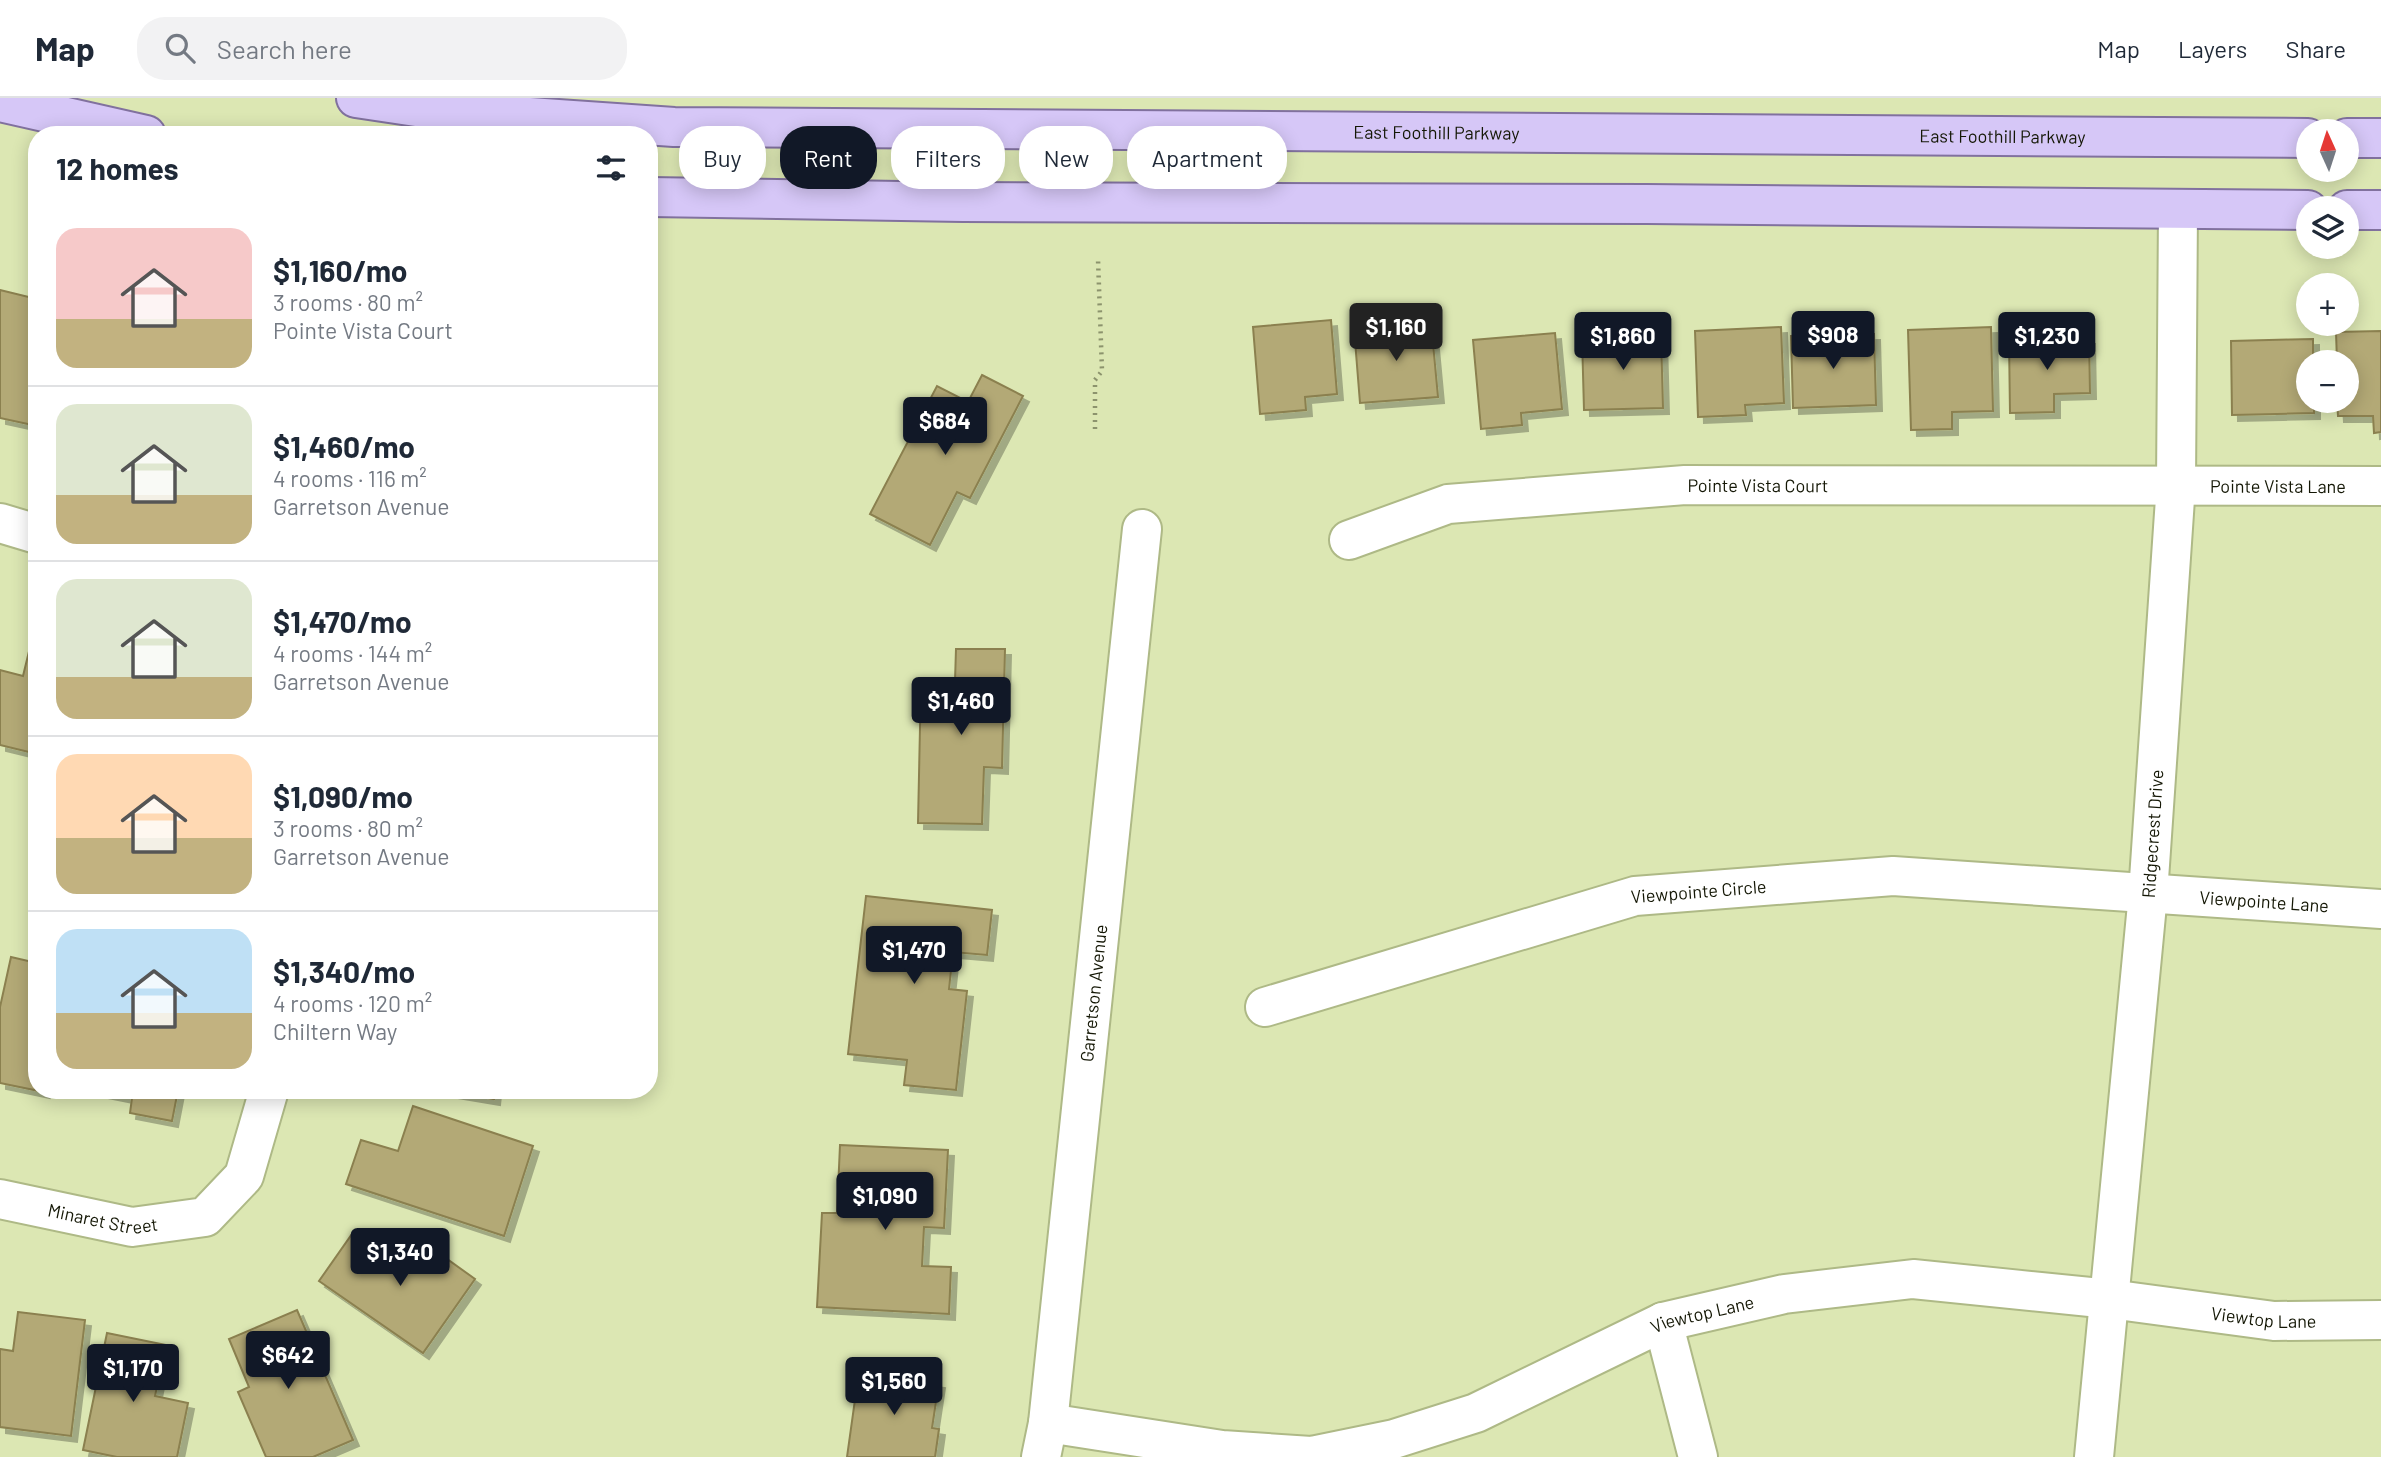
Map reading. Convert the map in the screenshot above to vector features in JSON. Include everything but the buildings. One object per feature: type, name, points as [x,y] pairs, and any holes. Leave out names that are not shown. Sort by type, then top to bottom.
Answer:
[{"type":"main road","name":"East Foothill Parkway","points":[[356,98],[443,111],[674,127],[2296,138]]},
{"type":"main road","points":[[0,102],[106,126]]},
{"type":"main road","points":[[2359,138],[2381,138]]},
{"type":"main road","points":[[658,197],[963,202],[2296,210]]},
{"type":"main road","points":[[2359,210],[2381,210]]},
{"type":"street","name":"Ridgecrest Drive","points":[[2095,1457],[2148,894],[2176,484],[2178,209]]},
{"type":"street","name":"Pointe Vista Lane","points":[[2176,484],[2381,486]]},
{"type":"street","name":"Pointe Vista Court","points":[[1349,540],[1448,504],[1685,485],[2176,484]]},
{"type":"street","points":[[0,523],[28,531]]},
{"type":"street","name":"Garretson Avenue","points":[[1045,1440],[1142,529]]},
{"type":"street","name":"Viewpointe Circle","points":[[1265,1007],[1635,897],[1893,876],[2148,894]]},
{"type":"street","name":"Viewpointe Lane","points":[[2148,894],[2381,909]]},
{"type":"street","name":"Minaret Street","points":[[0,1199],[132,1227],[205,1217],[244,1176],[266,1099]]},
{"type":"street","name":"Viewtop Lane","points":[[1045,1440],[1311,1456],[1394,1439],[1476,1413],[1663,1322],[1784,1294],[1913,1279],[2110,1299],[2274,1321],[2381,1320]]},
{"type":"street","points":[[1663,1322],[1698,1457]]},
{"type":"path","points":[[1096,429],[1095,380],[1102,370],[1098,259]]}]
